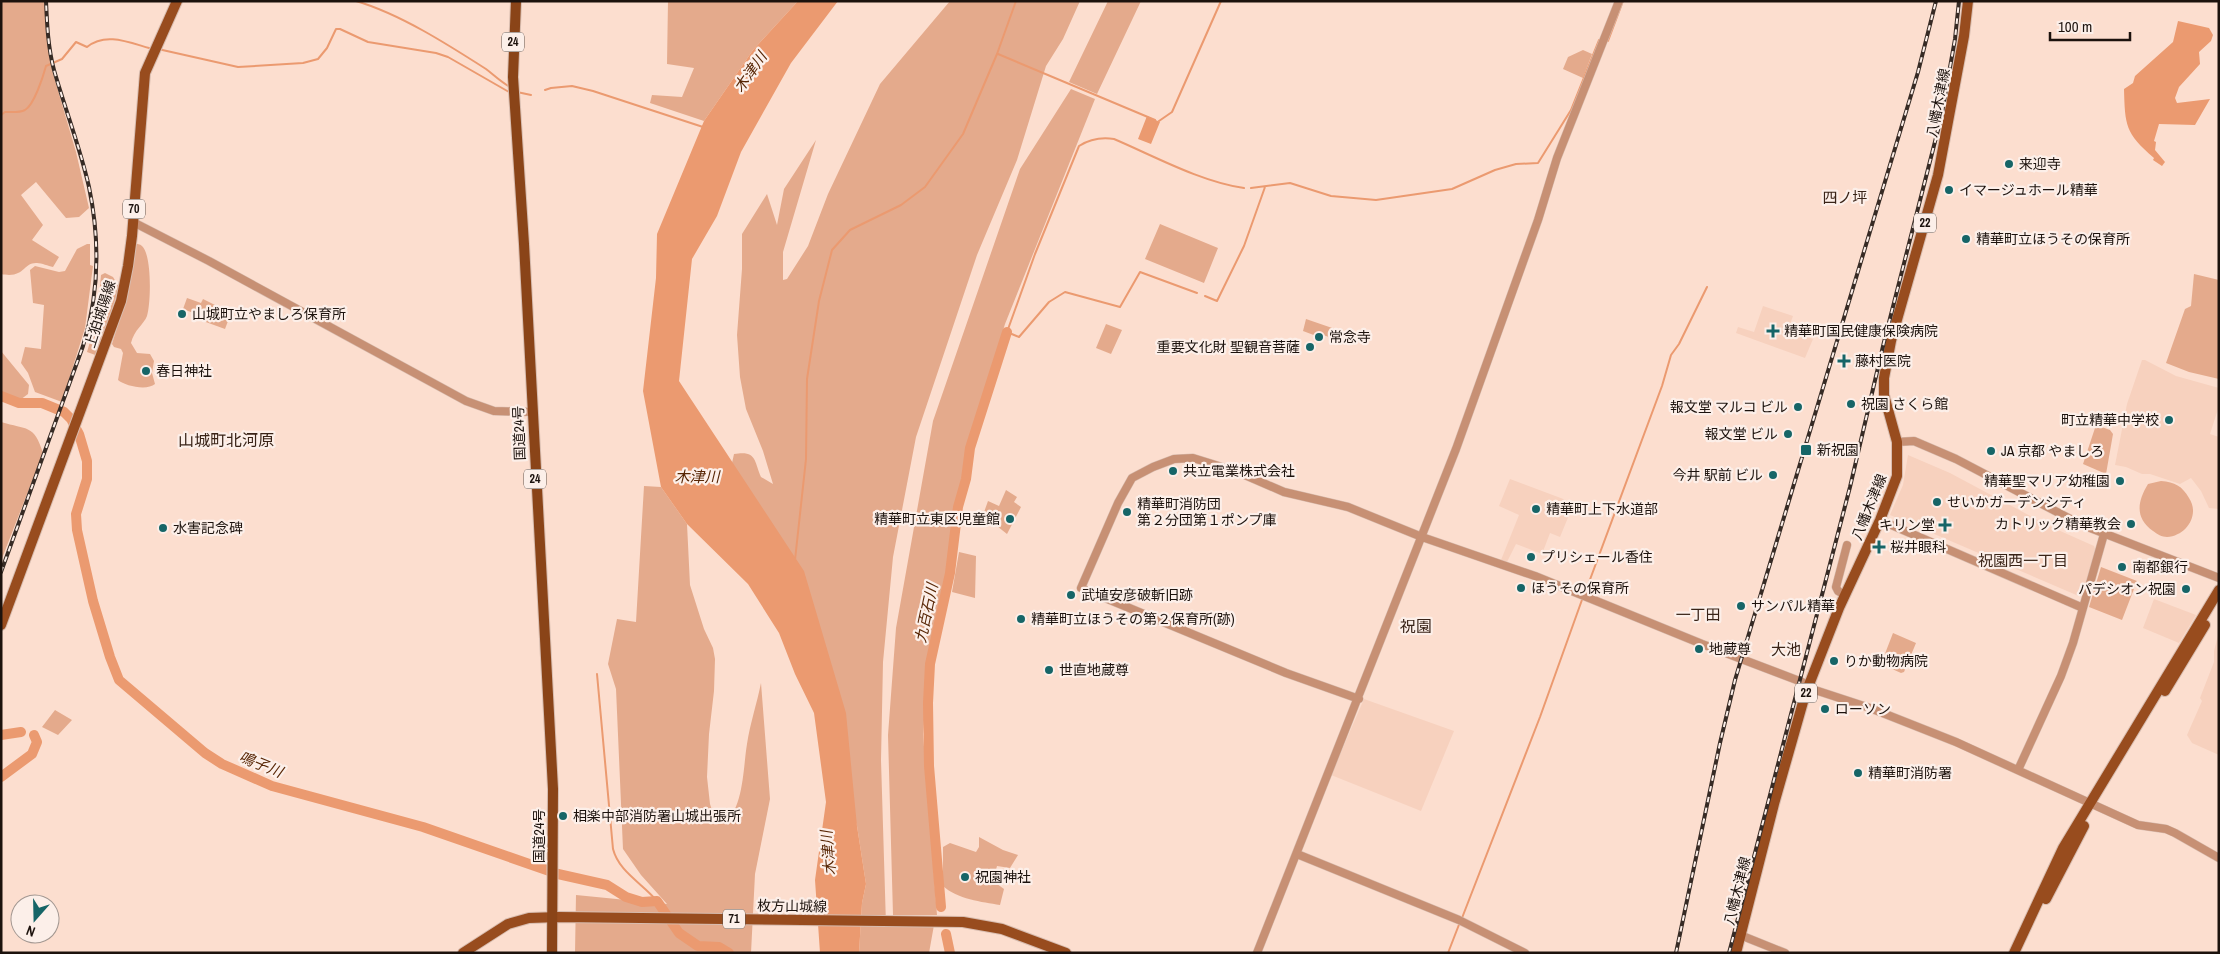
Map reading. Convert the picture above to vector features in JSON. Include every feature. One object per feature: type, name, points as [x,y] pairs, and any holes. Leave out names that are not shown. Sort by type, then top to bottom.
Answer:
[{"type":"highway","name":"国道24号","points":[[516,1],[513,83],[533,412],[552,780],[552,889],[555,917],[552,953]]},
{"type":"main road","name":"上狛城陽線","points":[[1,625],[121,301],[128,266],[133,222],[145,73],[177,1]]},
{"type":"main road","name":"八幡木津線","points":[[1736,953],[1774,804],[1808,686],[1845,595],[1880,520],[1897,476],[1897,442],[1884,395],[1884,378],[1891,341],[1938,175],[1964,36],[1968,1]]},
{"type":"main road","points":[[2022,953],[2092,804],[2219,590]]},
{"type":"main road","points":[[2014,953],[2048,876],[2219,602]]},
{"type":"main road","name":"枚方山城線","points":[[463,953],[508,924],[529,918],[555,917],[909,921],[983,925],[1002,929],[1066,953]]},
{"type":"street","points":[[1257,953],[1422,537],[1485,370],[1538,220],[1557,158],[1619,1]]},
{"type":"street","points":[[133,222],[209,261],[466,402],[494,411],[533,412]]},
{"type":"street","points":[[1897,442],[1914,441],[1956,458],[2053,511],[2104,534],[2219,578]]},
{"type":"street","points":[[1359,699],[1286,673],[1081,588],[1118,503],[1132,478],[1153,467],[1182,457],[1206,460],[1302,497],[1338,504],[1422,537],[1535,576],[1808,686],[1948,739],[2138,824],[2166,829],[2219,858]]},
{"type":"street","points":[[1880,520],[2083,608]]},
{"type":"street","points":[[2018,770],[2061,676],[2104,534]]},
{"type":"street","points":[[1845,595],[1838,591],[1836,587],[1847,545]]},
{"type":"street","points":[[1297,854],[1459,920],[1524,953]]},
{"type":"street","points":[[1740,935],[1785,953]]},
{"type":"shaded area","points":[[1,1],[44,1],[52,70],[76,152],[89,208],[79,217],[66,218],[36,182],[21,195],[43,225],[32,240],[59,257],[53,267],[32,263],[19,272],[9,275],[1,274]]},
{"type":"shaded area","points":[[668,1],[798,1],[753,50],[704,121],[650,103],[652,95],[682,97],[694,68],[667,64]]},
{"type":"shaded area","points":[[950,1],[1080,1],[1063,39],[1046,66],[1017,160],[977,255],[916,437],[893,557],[883,662],[881,760],[886,925],[934,925],[929,953],[859,953],[862,903],[866,884],[857,826],[760,506],[732,463],[734,454],[751,455],[761,477],[773,484],[763,451],[746,409],[740,377],[737,335],[742,269],[742,234],[767,194],[777,225],[784,189],[816,140],[783,252],[783,280],[787,279],[808,246],[828,194],[880,84]]},
{"type":"shaded area","points":[[1108,1],[1141,1],[1097,94],[1069,82]]},
{"type":"shaded area","points":[[1583,50],[1592,54],[1583,78],[1563,69],[1568,57]]},
{"type":"shaded area","points":[[1071,89],[1095,99],[1005,324],[968,445],[964,479],[928,665],[923,734],[937,915],[893,915],[888,735],[896,628],[933,421],[1020,169]]},
{"type":"shaded area","points":[[1160,224],[1218,248],[1204,283],[1145,259]]},
{"type":"shaded area","points":[[135,243],[141,245],[148,259],[150,291],[147,316],[134,334],[131,343],[137,353],[150,354],[154,361],[152,373],[155,384],[147,387],[131,386],[118,380],[123,353],[121,349],[114,347],[112,344],[128,291],[135,256]]},
{"type":"shaded area","points":[[90,244],[90,265],[93,266],[85,328],[62,402],[35,392],[28,373],[21,363],[25,347],[41,349],[44,305],[33,303],[30,270],[35,266],[59,272],[65,271],[77,249]]},
{"type":"shaded area","points":[[105,273],[113,277],[119,287],[98,356],[87,352],[97,318],[101,275]]},
{"type":"shaded area","points":[[2194,274],[2219,280],[2219,379],[2189,372],[2166,363],[2185,309],[2191,306]]},
{"type":"shaded area","points":[[187,298],[201,303],[203,299],[231,313],[225,329],[203,321],[204,317],[183,309]]},
{"type":"shaded area","name":"精華町国民健康保険病院","points":[[1763,306],[1793,316],[1788,330],[1813,339],[1805,358],[1736,333],[1738,327],[1754,332]]},
{"type":"shaded area","points":[[1306,319],[1338,330],[1335,339],[1320,334],[1319,337],[1303,331]]},
{"type":"shaded area","points":[[1106,324],[1122,330],[1111,354],[1096,348]]},
{"type":"shaded area","points":[[1,351],[29,385],[28,394],[20,400],[1,393]]},
{"type":"shaded area","name":"町立精華中学校","points":[[2142,360],[2176,376],[2219,388],[2219,406],[2210,434],[2219,437],[2219,509],[2209,508],[2201,491],[2191,478],[2180,484],[2115,465],[2127,404]]},
{"type":"shaded area","points":[[1,422],[33,433],[43,453],[1,561]]},
{"type":"shaded area","points":[[2096,425],[2110,430],[2113,434],[2106,474],[2083,464]]},
{"type":"shaded area","points":[[1908,455],[1950,473],[2049,526],[2094,546],[2096,551],[2081,597],[1890,515],[1903,485]]},
{"type":"shaded area","points":[[1510,479],[1574,503],[1560,537],[1550,533],[1542,554],[1516,544],[1507,562],[1501,560],[1519,515],[1499,506]]},
{"type":"shaded area","points":[[2161,481],[2170,482],[2184,490],[2192,504],[2193,511],[2190,523],[2174,536],[2167,537],[2153,531],[2143,521],[2141,515],[2140,503],[2148,484]]},
{"type":"shaded area","points":[[644,486],[661,487],[687,524],[690,585],[704,629],[713,648],[715,659],[707,777],[710,804],[716,823],[722,824],[729,818],[735,810],[739,799],[748,736],[761,683],[770,799],[755,874],[751,953],[575,953],[576,895],[667,904],[641,875],[623,849],[616,689],[608,664],[617,619],[636,622]]},
{"type":"shaded area","points":[[1006,490],[1017,497],[1014,502],[1021,507],[1007,534],[983,515],[988,501],[999,506]]},
{"type":"shaded area","points":[[959,552],[976,556],[975,598],[952,592]]},
{"type":"shaded area","points":[[2101,567],[2137,581],[2122,620],[2089,607]]},
{"type":"shaded area","points":[[2154,599],[2196,615],[2179,643],[2143,628]]},
{"type":"shaded area","points":[[2219,632],[2219,755],[2192,743],[2187,735],[2202,701],[2200,698],[2214,662],[2214,651]]},
{"type":"shaded area","points":[[1893,633],[1916,643],[1904,672],[1901,673],[1881,664]]},
{"type":"shaded area","points":[[1364,699],[1454,731],[1421,811],[1331,775]]},
{"type":"shaded area","points":[[55,710],[72,720],[58,735],[42,727]]},
{"type":"shaded area","points":[[979,837],[1003,850],[1018,855],[1010,868],[997,866],[993,881],[1004,889],[1000,905],[962,897],[943,886],[943,847],[950,843],[976,852],[979,847]]},
{"type":"water","name":"木津川","points":[[798,1],[838,1],[791,63],[741,152],[717,216],[692,259],[679,381],[804,571],[846,713],[857,826],[866,884],[862,903],[859,953],[820,953],[815,880],[826,802],[814,713],[795,674],[779,633],[748,584],[687,524],[661,487],[643,391],[656,278],[657,234],[704,121],[753,50]]},
{"type":"water","points":[[2178,21],[2209,28],[2213,35],[2211,41],[2199,52],[2200,64],[2179,87],[2175,98],[2177,103],[2210,99],[2195,125],[2159,124],[2154,141],[2156,142],[2155,150],[2165,162],[2162,166],[2153,160],[2154,158],[2137,142],[2128,128],[2124,89],[2133,83],[2135,76],[2173,42]]},
{"type":"water","points":[[1147,116],[1160,122],[1151,144],[1138,139]]},
{"type":"waterway","points":[[356,1],[423,30],[486,69],[510,87]]},
{"type":"waterway","points":[[795,560],[806,459],[807,379],[819,301],[832,250],[850,230],[901,205],[925,187],[963,134],[997,54],[1016,1]]},
{"type":"waterway","points":[[1159,121],[1172,112],[1221,1]]},
{"type":"waterway","points":[[1606,41],[1608,41],[1623,1]]},
{"type":"waterway","points":[[158,49],[238,67],[303,63],[318,59],[327,48],[336,29],[340,29],[368,42],[436,53],[448,57],[509,92]]},
{"type":"waterway","points":[[1,115],[5,112],[25,110],[32,103],[46,66],[62,59],[76,42],[87,47],[94,42],[109,39],[125,41],[149,48]]},
{"type":"waterway","points":[[1251,188],[1290,183],[1331,196],[1376,200],[1452,189],[1495,170],[1516,164],[1538,163],[1571,110],[1599,40],[1601,40]]},
{"type":"waterway","points":[[998,54],[1155,120]]},
{"type":"waterway","points":[[545,90],[572,86],[593,91],[703,127]]},
{"type":"waterway","points":[[517,92],[531,95]]},
{"type":"waterway","points":[[1197,293],[1140,272],[1120,307],[1065,292],[1049,302],[1019,337],[1007,332],[1035,254],[1079,146],[1096,139],[1114,139],[1195,174],[1228,185],[1244,188]]},
{"type":"waterway","points":[[1205,296],[1217,301],[1244,246],[1265,187]]},
{"type":"waterway","points":[[1585,593],[1662,386],[1671,355],[1679,344],[1707,287]]},
{"type":"waterway","name":"九百石川","points":[[941,907],[929,766],[928,703],[930,664],[950,573],[958,507],[966,479],[970,448],[1007,332]]},
{"type":"waterway","name":"鳴子川","points":[[1,396],[19,403],[42,403],[64,412],[71,419],[79,434],[87,461],[87,479],[76,514],[77,530],[93,601],[119,680],[205,753],[222,764],[272,786],[423,827],[558,874],[607,885],[626,897],[642,902],[657,901],[679,933],[698,946],[719,947],[729,953]]},
{"type":"waterway","points":[[1462,918],[1540,717],[1583,597]]},
{"type":"waterway","points":[[597,674],[613,849],[620,864],[657,901]]},
{"type":"waterway","points":[[1,735],[21,732]]},
{"type":"waterway","points":[[1,777],[32,754],[37,742],[34,735]]},
{"type":"waterway","points":[[1448,953],[1460,922]]},
{"type":"waterway","name":"九百石川","points":[[946,934],[950,953]]},
{"type":"railway","points":[[1,572],[83,346],[95,287],[96,247],[93,207],[81,157],[52,62],[46,1]]},
{"type":"railway","points":[[1676,953],[1735,680],[1918,72],[1936,1]]},
{"type":"railway","points":[[1729,953],[1850,487],[1884,342],[1941,118],[1955,39],[1959,1]]},
{"type":"place","name":"来迎寺","points":[[2009,164]]},
{"type":"place","name":"イマージュホール精華","points":[[1949,190]]},
{"type":"place","name":"精華町立ほうその保育所","points":[[1966,239]]},
{"type":"place","name":"山城町立やましろ保育所","points":[[182,314]]},
{"type":"place","name":"精華町国民健康保険病院","points":[[1773,331]]},
{"type":"place","name":"常念寺","points":[[1319,337]]},
{"type":"place","name":"重要文化財 聖観音菩薩","points":[[1310,347]]},
{"type":"place","name":"藤村医院","points":[[1844,361]]},
{"type":"place","name":"春日神社","points":[[146,371]]},
{"type":"place","name":"祝園 さくら館","points":[[1851,404]]},
{"type":"place","name":"報文堂 マルコ ビル","points":[[1798,407]]},
{"type":"place","name":"町立精華中学校","points":[[2169,420]]},
{"type":"place","name":"報文堂 ビル","points":[[1788,434]]},
{"type":"place","name":"新祝園","points":[[1806,450]]},
{"type":"place","name":"JA 京都 やましろ","points":[[1991,451]]},
{"type":"place","name":"共立電業株式会社","points":[[1173,471]]},
{"type":"place","name":"今井 駅前 ビル","points":[[1773,475]]},
{"type":"place","name":"精華聖マリア幼稚園","points":[[2120,481]]},
{"type":"place","name":"せいかガーデンシティ","points":[[1937,502]]},
{"type":"place","name":"精華町上下水道部","points":[[1536,509]]},
{"type":"place","name":"精華町消防団 第２分団第１ポンプ庫","points":[[1127,512]]},
{"type":"place","name":"精華町立東区児童館","points":[[1010,519]]},
{"type":"place","name":"カトリック精華教会","points":[[2131,524]]},
{"type":"place","name":"キリン堂","points":[[1945,525]]},
{"type":"place","name":"水害記念碑","points":[[163,528]]},
{"type":"place","name":"桜井眼科","points":[[1879,547]]},
{"type":"place","name":"プリシェール香住","points":[[1531,557]]},
{"type":"place","name":"南都銀行","points":[[2122,567]]},
{"type":"place","name":"ほうその保育所","points":[[1521,588]]},
{"type":"place","name":"パデシオン祝園","points":[[2186,589]]},
{"type":"place","name":"武埴安彦破斬旧跡","points":[[1071,595]]},
{"type":"place","name":"サンパル精華","points":[[1741,606]]},
{"type":"place","name":"精華町立ほうその第２保育所(跡)","points":[[1021,619]]},
{"type":"place","name":"地蔵尊","points":[[1699,649]]},
{"type":"place","name":"りか動物病院","points":[[1834,661]]},
{"type":"place","name":"世直地蔵尊","points":[[1049,670]]},
{"type":"place","name":"ローソン","points":[[1825,709]]},
{"type":"place","name":"精華町消防署","points":[[1858,773]]},
{"type":"place","name":"相楽中部消防署山城出張所","points":[[563,816]]},
{"type":"place","name":"祝園神社","points":[[965,877]]},
{"type":"district","name":"四ノ坪","points":[[1845,197]]},
{"type":"district","name":"山城町北河原","points":[[226,440]]},
{"type":"district","name":"祝園西一丁目","points":[[2023,560]]},
{"type":"district","name":"一丁田","points":[[1698,614]]},
{"type":"district","name":"祝園","points":[[1416,626]]},
{"type":"district","name":"大池","points":[[1786,649]]}]
